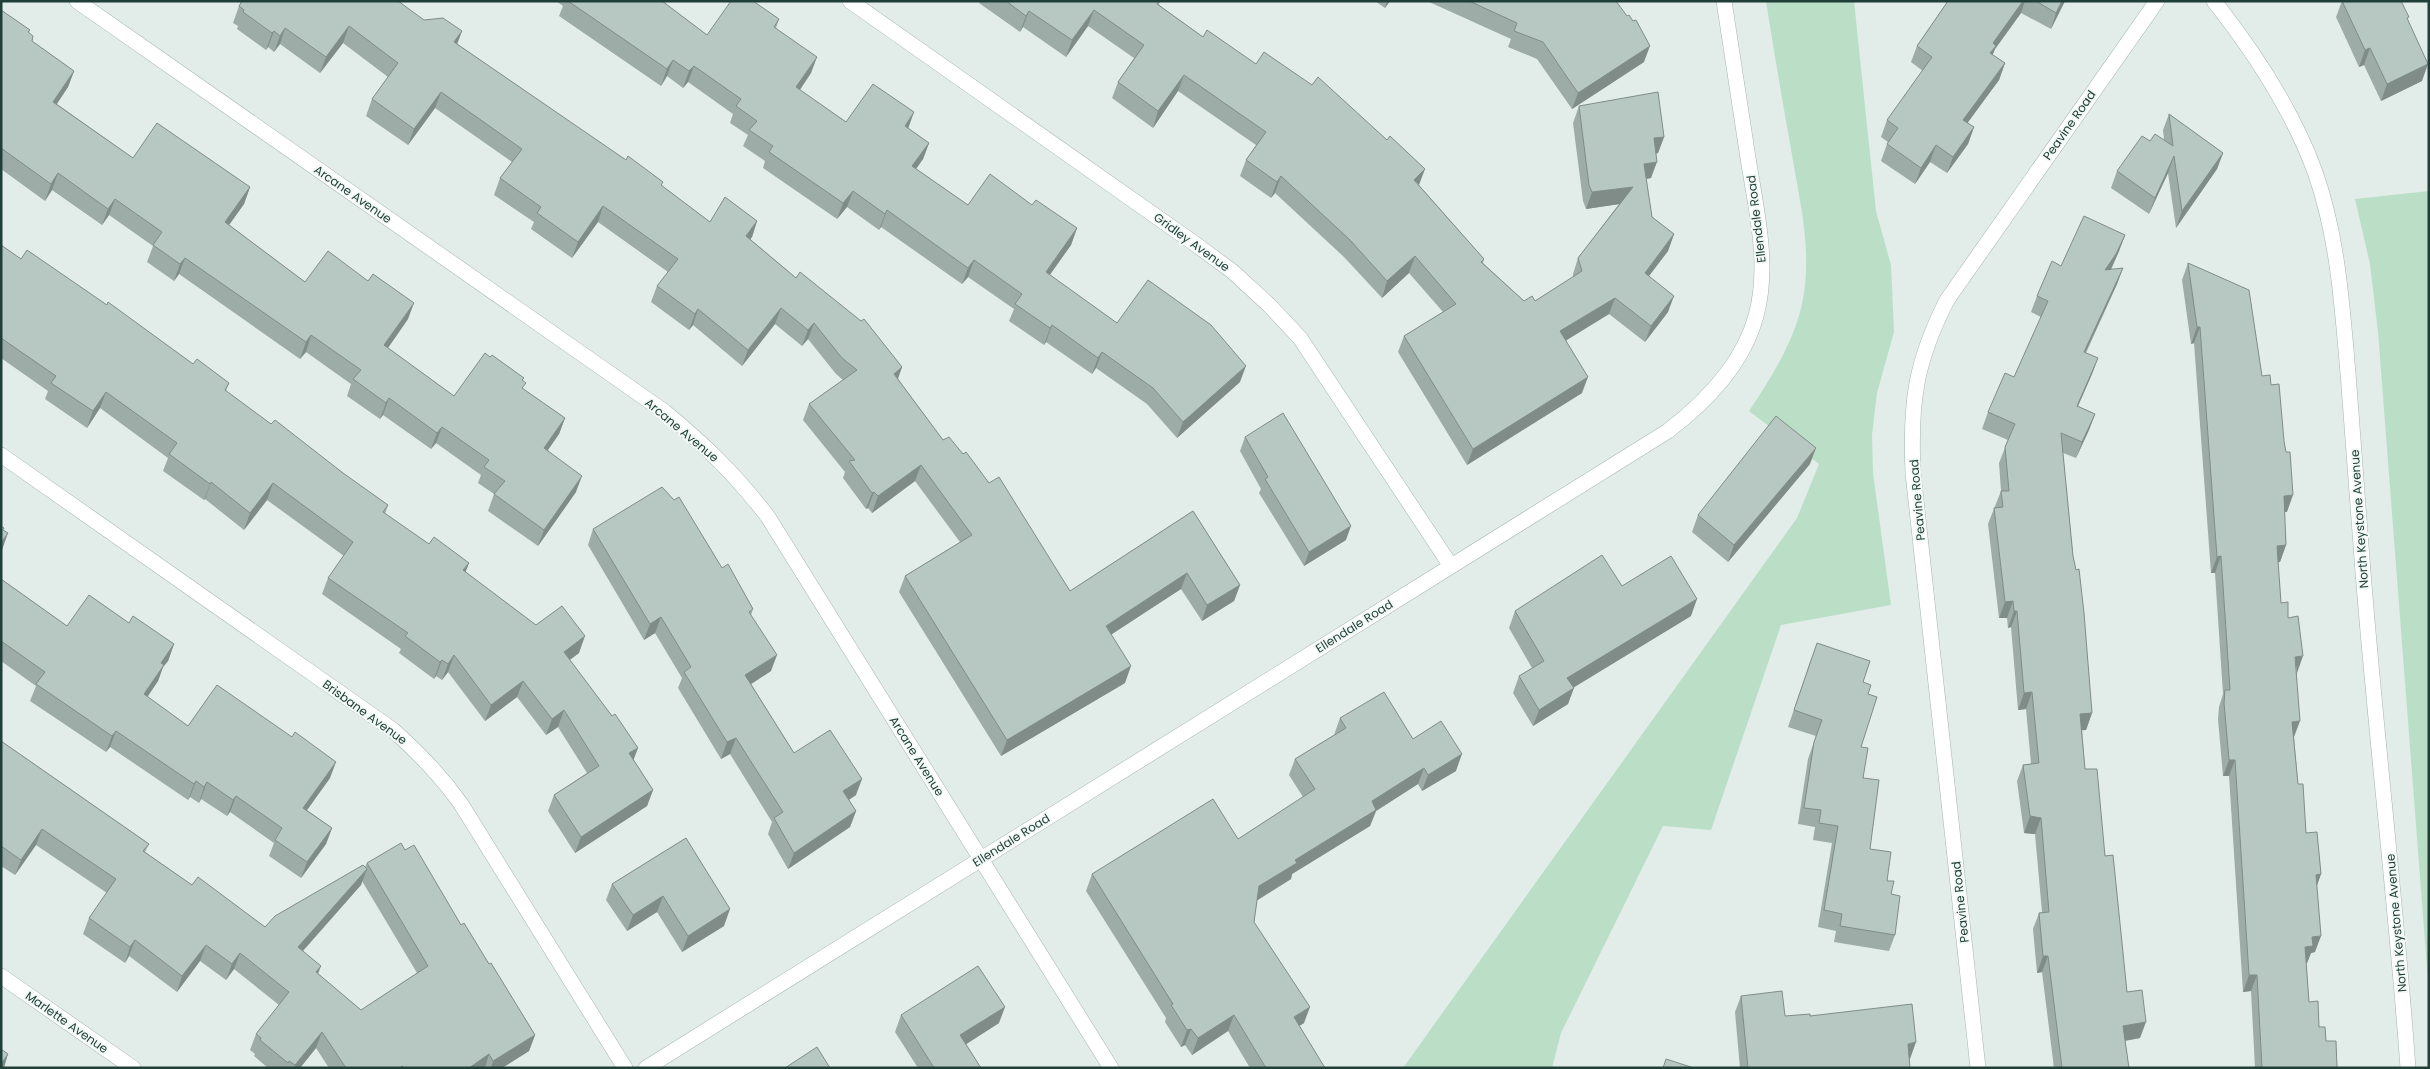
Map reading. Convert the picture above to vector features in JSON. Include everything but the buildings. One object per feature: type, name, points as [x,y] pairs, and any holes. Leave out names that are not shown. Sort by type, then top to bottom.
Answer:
[{"type":"street","name":"Arcane Avenue","points":[[77,1],[665,412],[706,446],[739,480],[768,517],[1111,1068]]},
{"type":"street","name":"Gridley Avenue","points":[[850,1],[1191,241],[1232,271],[1270,305],[1300,338],[1451,566]]},
{"type":"street","name":"Ellendale Road","points":[[646,1068],[1668,431],[1698,408],[1724,378],[1742,350],[1756,316],[1761,288],[1760,236],[1724,1]]},
{"type":"street","name":"Peavine Road","points":[[1978,1068],[1913,473],[1911,429],[1917,375],[1930,334],[1947,300],[2157,1]]},
{"type":"street","name":"North Keystone Avenue","points":[[2214,1],[2262,68],[2294,122],[2315,172],[2329,220],[2340,278],[2366,609],[2388,830],[2408,1068]]},
{"type":"street","name":"Brisbane Avenue","points":[[1,455],[393,730],[418,752],[442,777],[462,804],[625,1068]]},
{"type":"street","name":"Marlette Avenue","points":[[1,976],[133,1068]]},
{"type":"green space","points":[[1766,1],[1854,1],[1876,211],[1891,265],[1894,332],[1877,393],[1872,435],[1873,473],[1891,605],[1781,625],[1711,830],[1663,826],[1561,1033],[1552,1068],[1403,1068],[1797,518],[1819,464],[1749,411],[1782,358],[1794,329],[1803,299],[1806,263],[1804,227]]},
{"type":"green space","points":[[2429,191],[2429,994],[2378,332],[2370,264],[2355,199]]}]
